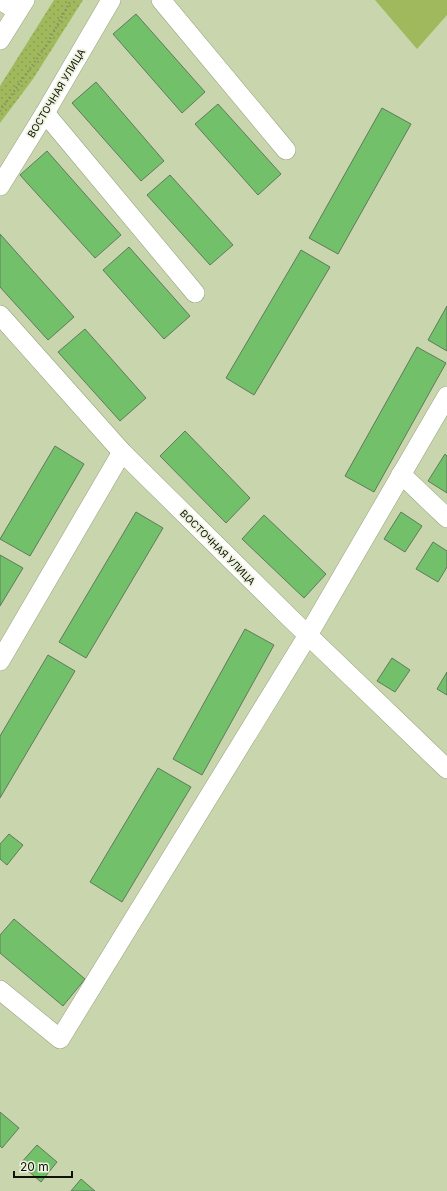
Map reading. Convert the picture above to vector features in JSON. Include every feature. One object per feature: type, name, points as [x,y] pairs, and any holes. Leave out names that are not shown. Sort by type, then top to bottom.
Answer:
[{"type":"street","points":[[0,0],[21,6],[0,40]]},
{"type":"street","name":"ВОСТОЧНАЯ УЛИЦА","points":[[0,186],[111,0]]},
{"type":"street","points":[[161,0],[286,150]]},
{"type":"street","points":[[44,113],[195,293]]},
{"type":"street","name":"ВОСТОЧНАЯ УЛИЦА","points":[[0,315],[122,452],[447,769]]},
{"type":"street","points":[[0,990],[60,1039],[308,635],[447,396]]},
{"type":"street","points":[[0,661],[122,452]]},
{"type":"street","points":[[401,474],[447,518]]},
{"type":"path","points":[[0,110],[46,46],[71,0]]},
{"type":"green space","points":[[54,0],[83,0],[33,79],[0,123],[0,86]]},
{"type":"green space","points":[[375,0],[447,0],[447,15],[417,49]]},
{"type":"building","points":[[136,14],[205,92],[182,113],[113,34]]},
{"type":"building","points":[[96,82],[164,161],[141,181],[72,103]]},
{"type":"building","points":[[218,104],[281,174],[258,195],[195,124]]},
{"type":"building","points":[[382,108],[411,124],[338,254],[309,238]]},
{"type":"building","points":[[47,151],[121,235],[95,258],[20,175]]},
{"type":"building","points":[[170,175],[233,245],[210,265],[147,195]]},
{"type":"building","points":[[0,234],[74,317],[48,340],[0,287]]},
{"type":"building","points":[[129,247],[190,316],[164,339],[103,270]]},
{"type":"building","points":[[301,250],[330,267],[254,395],[226,378]]},
{"type":"building","points":[[447,306],[447,351],[428,340]]},
{"type":"building","points":[[85,329],[146,398],[120,421],[58,352]]},
{"type":"building","points":[[417,347],[446,363],[374,492],[345,476]]},
{"type":"building","points":[[185,431],[250,498],[226,523],[160,456]]},
{"type":"building","points":[[55,446],[84,464],[30,556],[0,539]]},
{"type":"building","points":[[445,454],[447,456],[447,493],[428,481]]},
{"type":"building","points":[[136,512],[163,528],[86,658],[59,642]]},
{"type":"building","points":[[401,512],[422,526],[405,552],[384,539]]},
{"type":"building","points":[[264,515],[326,574],[304,598],[242,539]]},
{"type":"building","points":[[433,542],[447,551],[447,567],[438,582],[416,569]]},
{"type":"building","points":[[0,555],[23,568],[0,606]]},
{"type":"building","points":[[245,629],[274,645],[202,775],[173,759]]},
{"type":"building","points":[[48,655],[75,671],[0,798],[0,736]]},
{"type":"building","points":[[392,658],[410,670],[395,692],[377,681]]},
{"type":"building","points":[[447,672],[447,695],[437,689]]},
{"type":"building","points":[[158,768],[191,787],[122,902],[90,882]]},
{"type":"building","points":[[9,834],[23,845],[7,865],[0,859],[0,844]]},
{"type":"building","points":[[14,919],[85,979],[63,1006],[0,953],[0,935]]},
{"type":"building","points":[[0,1112],[19,1128],[2,1148],[0,1146]]},
{"type":"building","points":[[37,1145],[57,1162],[41,1182],[20,1164]]},
{"type":"building","points":[[81,1179],[95,1191],[71,1191]]}]
